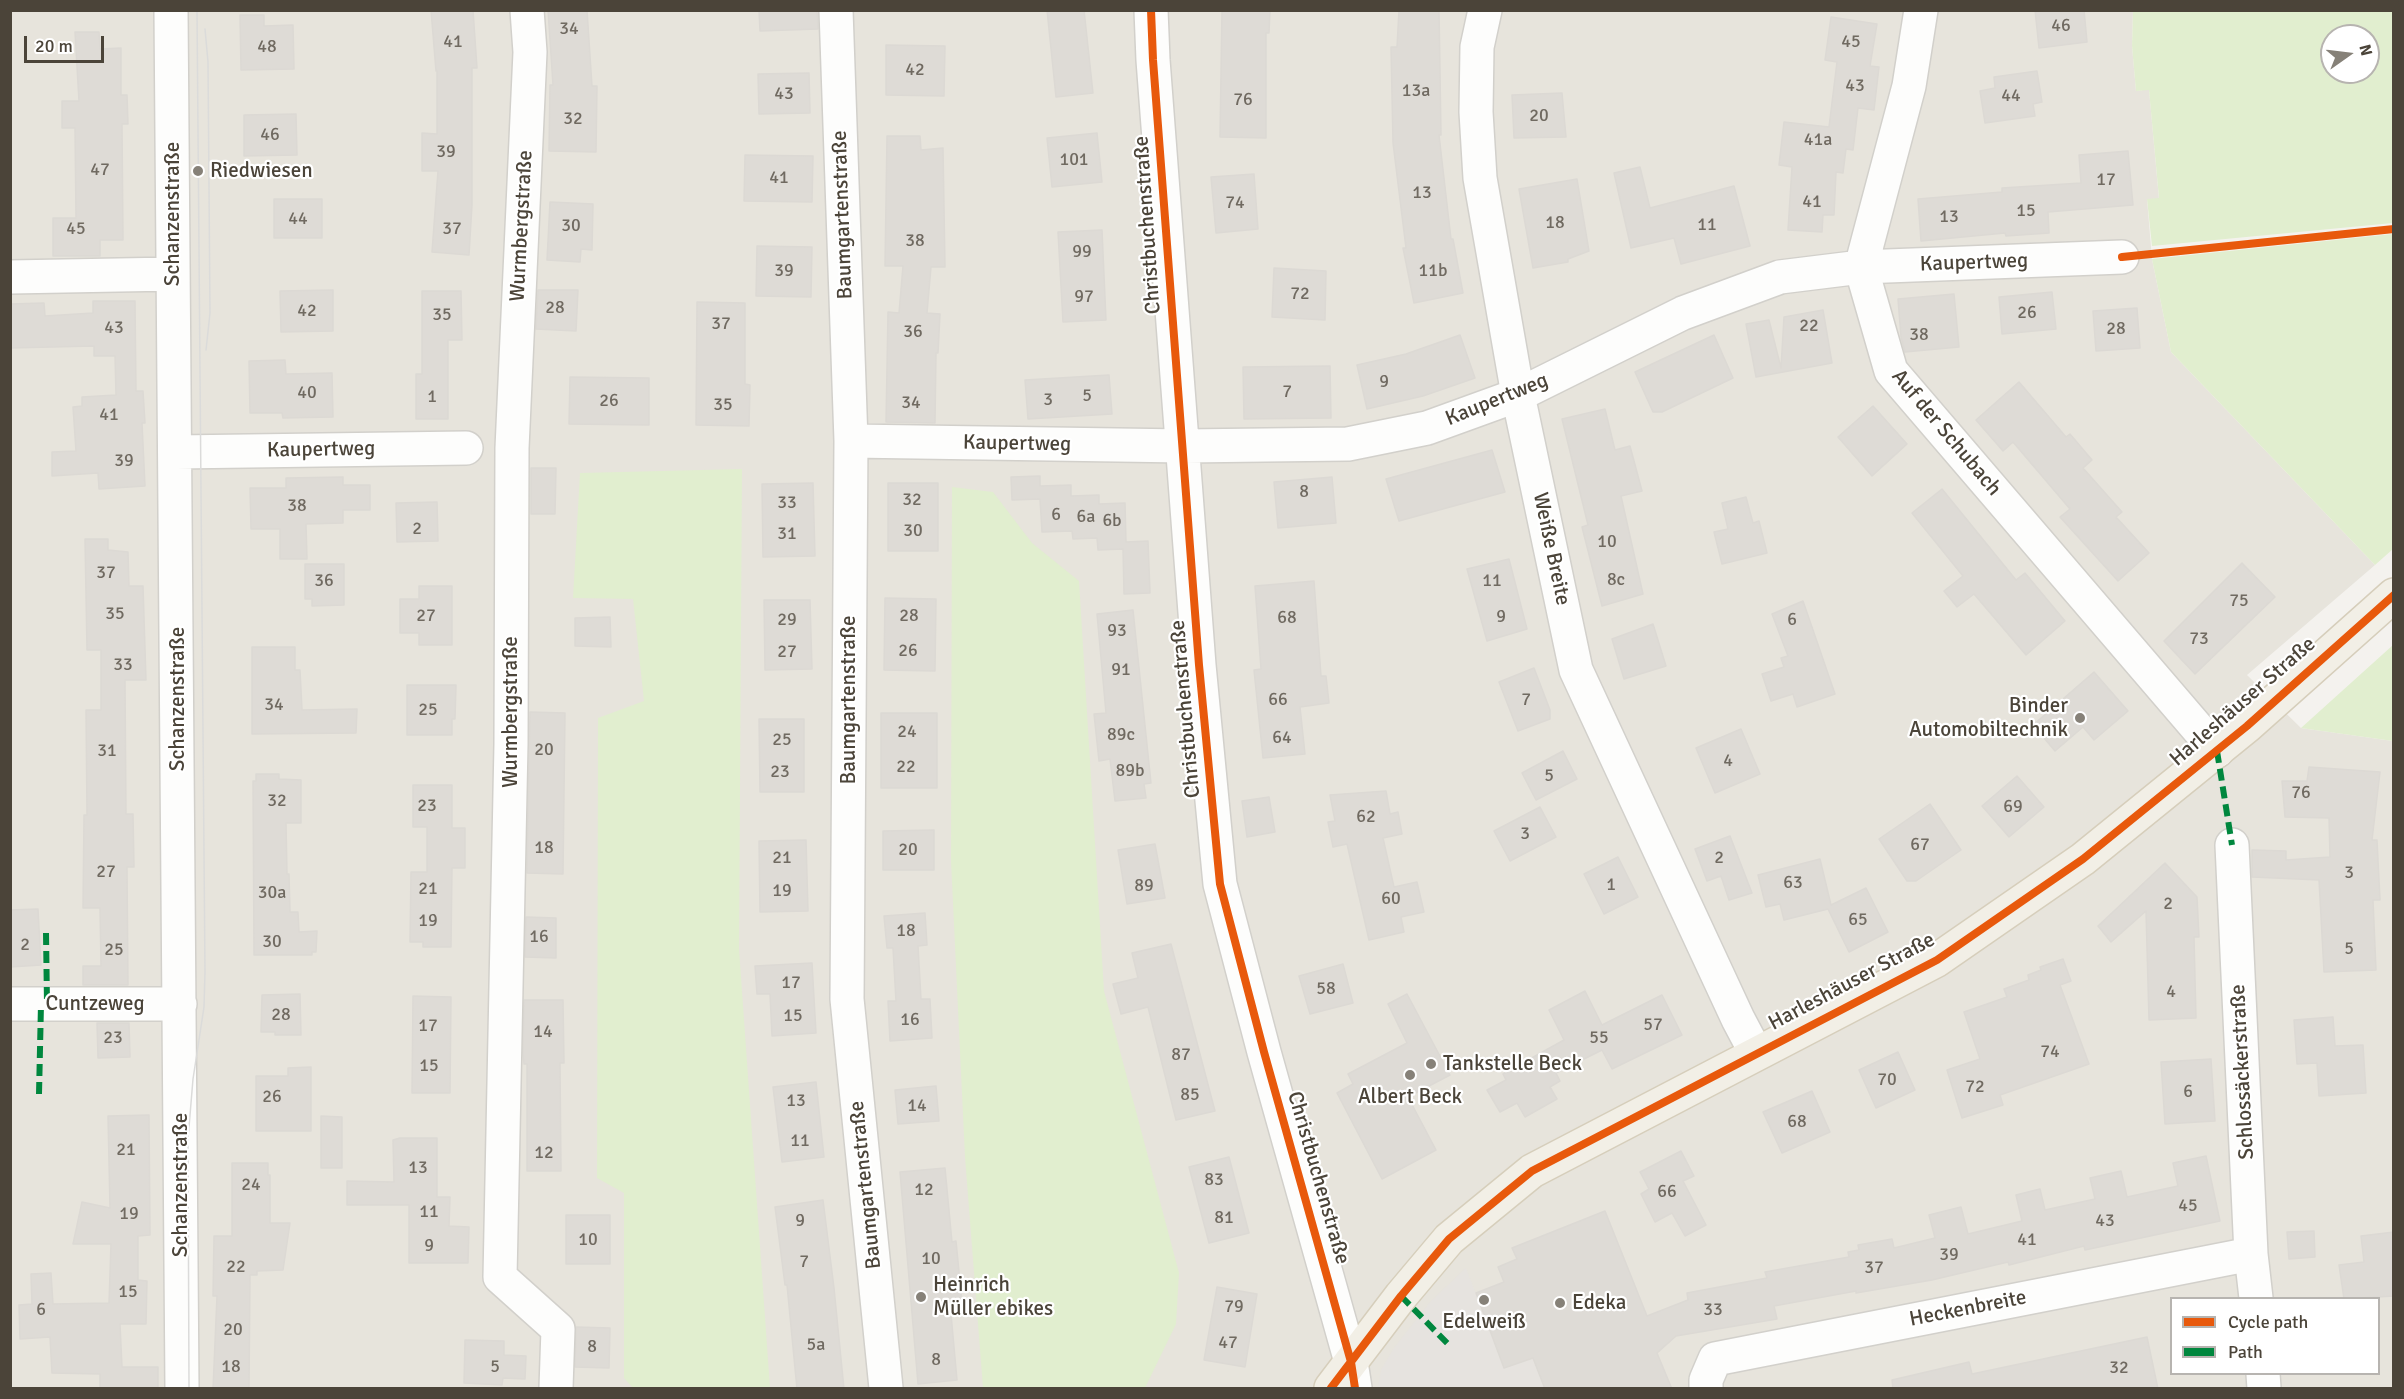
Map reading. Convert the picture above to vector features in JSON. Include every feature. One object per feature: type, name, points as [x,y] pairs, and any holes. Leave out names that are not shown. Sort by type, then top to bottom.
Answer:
[{"type":"main road","name":"Harleshäuser Straße","points":[[1331,1389],[1353,1376],[1401,1296],[1449,1239],[1532,1171],[1937,960],[2083,859],[2217,751],[2394,595]]},
{"type":"street","name":"Schanzenstraße","points":[[171,10],[182,1389]]},
{"type":"street","name":"Wurmbergstraße","points":[[527,10],[530,52],[512,448],[511,744],[500,1277],[558,1329],[556,1389]]},
{"type":"street","name":"Baumgartenstraße","points":[[836,10],[851,441],[847,999],[886,1389]]},
{"type":"street","name":"Christbuchenstraße","points":[[1151,10],[1199,665],[1220,884],[1353,1376]]},
{"type":"street","name":"Weiße Breite","points":[[1485,10],[1477,48],[1476,112],[1480,178],[1504,304],[1518,395],[1576,670],[1756,1053]]},
{"type":"street","points":[[1861,267],[1909,86],[1921,10]]},
{"type":"street","name":"Kaupertweg","points":[[851,441],[1184,446],[1348,444],[1427,428],[1518,395],[1683,313],[1780,277],[1861,267],[2122,257]]},
{"type":"street","name":"Auf der Schubach","points":[[1861,267],[1891,371],[2217,751]]},
{"type":"street","points":[[10,277],[173,274]]},
{"type":"street","name":"Kaupertweg","points":[[176,452],[466,448]]},
{"type":"street","name":"Schlossäckerstraße","points":[[2232,846],[2251,1254],[2256,1297]]},
{"type":"street","name":"Cuntzeweg","points":[[10,1004],[180,1004]]},
{"type":"street","name":"Heckenbreite","points":[[1706,1389],[1706,1380],[1715,1359],[2251,1254]]},
{"type":"shaded area","points":[[10,11],[2133,11],[2132,46],[2136,91],[2149,89],[2159,199],[2147,199],[2152,259],[2171,352],[2375,565],[2247,675],[2301,728],[2393,741],[2393,1388],[11,1388]]},
{"type":"shaded area","points":[[1466,1268],[1504,1368],[1533,1358],[1545,1388],[1378,1388],[1381,1370],[1394,1348],[1431,1301]]},
{"type":"green space","points":[[2133,11],[2393,11],[2393,223],[2152,246],[2147,199],[2159,198],[2149,90],[2136,91],[2132,46]]},
{"type":"green space","points":[[2393,234],[2393,549],[2375,565],[2171,352],[2152,259]]},
{"type":"green space","points":[[742,469],[739,949],[770,1388],[633,1388],[624,1378],[624,1193],[597,1178],[598,718],[644,701],[633,599],[573,598],[580,473]]},
{"type":"green space","points":[[952,487],[993,492],[1032,543],[1079,581],[1104,991],[1179,1273],[1176,1324],[1145,1388],[983,1388],[965,1157],[951,861]]},
{"type":"green space","points":[[2393,645],[2393,741],[2301,728]]},
{"type":"building","points":[[431,10],[473,10],[477,68],[472,68],[472,205],[469,255],[432,252],[438,171],[422,171],[422,133],[437,134],[437,71]]},
{"type":"building","points":[[548,10],[587,10],[592,86],[597,86],[596,152],[549,151],[550,85],[553,85]]},
{"type":"building","points":[[759,10],[817,10],[818,29],[760,31]]},
{"type":"building","points":[[1047,10],[1084,10],[1093,93],[1056,97]]},
{"type":"building","points":[[1222,10],[1270,10],[1269,33],[1266,33],[1266,138],[1220,137]]},
{"type":"building","points":[[1399,10],[1439,10],[1441,135],[1439,135],[1451,239],[1453,239],[1463,293],[1414,303],[1403,248],[1406,248],[1393,143],[1391,47],[1397,47]]},
{"type":"building","points":[[2035,10],[2084,10],[2087,42],[2039,48]]},
{"type":"building","points":[[240,15],[264,15],[264,26],[293,25],[294,69],[241,70]]},
{"type":"building","points":[[1831,17],[1877,24],[1870,66],[1879,67],[1874,110],[1858,108],[1853,150],[1846,149],[1843,173],[1836,172],[1834,215],[1823,215],[1822,232],[1788,230],[1792,167],[1779,165],[1784,122],[1829,127],[1837,62],[1825,60]]},
{"type":"building","points":[[75,32],[99,32],[100,49],[121,48],[121,95],[127,95],[128,124],[122,124],[123,240],[100,240],[100,256],[53,256],[53,218],[76,218],[75,128],[62,128],[62,101],[79,101]]},
{"type":"building","points":[[886,45],[945,46],[944,96],[886,95]]},
{"type":"building","points":[[2037,71],[2042,102],[2033,104],[2035,116],[1985,123],[1980,91],[1995,88],[1994,77]]},
{"type":"building","points":[[809,73],[810,113],[759,114],[758,74]]},
{"type":"building","points":[[1562,93],[1566,137],[1514,138],[1512,95]]},
{"type":"building","points":[[296,114],[297,155],[244,156],[244,115]]},
{"type":"building","points":[[1097,133],[1102,182],[1052,187],[1047,138]]},
{"type":"building","points":[[887,136],[920,136],[921,150],[943,148],[945,267],[931,267],[927,313],[940,314],[938,353],[936,353],[935,423],[886,422],[888,312],[899,313],[903,266],[885,266]]},
{"type":"building","points":[[2128,151],[2133,205],[2048,212],[2049,233],[2006,236],[2005,233],[1921,241],[1918,199],[2002,192],[2002,188],[2081,183],[2079,155]]},
{"type":"building","points":[[745,155],[813,156],[812,202],[744,201]]},
{"type":"building","points":[[1640,167],[1650,208],[1734,186],[1750,246],[1681,264],[1674,238],[1631,248],[1614,173]]},
{"type":"building","points":[[1254,174],[1258,229],[1216,233],[1211,177]]},
{"type":"building","points":[[1577,179],[1589,251],[1568,259],[1568,262],[1533,268],[1519,189]]},
{"type":"building","points":[[274,199],[322,199],[322,238],[274,238]]},
{"type":"building","points":[[550,202],[593,204],[592,250],[581,249],[580,262],[547,260]]},
{"type":"building","points":[[1102,230],[1106,320],[1063,322],[1058,232]]},
{"type":"building","points":[[757,246],[812,247],[811,297],[756,296]]},
{"type":"building","points":[[1274,268],[1326,271],[1325,320],[1272,317]]},
{"type":"building","points":[[333,290],[333,331],[281,332],[280,291]]},
{"type":"building","points":[[538,290],[578,290],[576,331],[536,329]]},
{"type":"building","points":[[422,291],[461,291],[462,340],[448,340],[448,419],[416,419],[416,374],[422,374]]},
{"type":"building","points":[[2052,292],[2056,329],[2002,334],[1999,297]]},
{"type":"building","points":[[1954,294],[1959,347],[1905,352],[1901,337],[1898,299]]},
{"type":"building","points":[[93,301],[135,301],[136,391],[143,391],[145,486],[99,489],[98,473],[52,476],[52,452],[76,451],[73,407],[82,406],[82,397],[116,395],[115,356],[94,356],[94,346],[10,348],[10,304],[44,303],[45,316],[93,313]]},
{"type":"building","points":[[697,302],[745,303],[745,384],[750,385],[749,426],[696,425]]},
{"type":"building","points":[[2137,308],[2140,348],[2096,351],[2093,311]]},
{"type":"building","points":[[1823,310],[1832,363],[1756,377],[1746,324],[1769,320],[1781,368],[1784,317]]},
{"type":"building","points":[[1460,335],[1475,378],[1423,396],[1367,409],[1357,365],[1406,354]]},
{"type":"building","points":[[1714,335],[1733,378],[1662,412],[1653,412],[1635,372]]},
{"type":"building","points":[[285,360],[286,374],[332,373],[333,417],[283,418],[282,413],[250,413],[249,361]]},
{"type":"building","points":[[1330,366],[1331,418],[1244,419],[1243,367]]},
{"type":"building","points":[[1109,375],[1112,414],[1028,419],[1025,380]]},
{"type":"building","points":[[570,377],[649,378],[649,425],[569,424]]},
{"type":"building","points":[[2019,382],[2066,437],[2070,434],[2092,460],[2083,468],[2122,512],[2116,517],[2149,553],[2118,581],[2060,517],[2070,509],[2013,442],[2003,451],[1976,420]]},
{"type":"building","points":[[1873,406],[1907,444],[1872,476],[1838,437]]},
{"type":"building","points":[[1605,409],[1615,450],[1630,446],[1642,491],[1621,496],[1643,594],[1602,606],[1582,527],[1588,525],[1562,419]]},
{"type":"building","points":[[1492,450],[1505,492],[1399,521],[1386,479]]},
{"type":"building","points":[[531,468],[556,468],[555,514],[531,514]]},
{"type":"building","points":[[1040,476],[1040,486],[1071,485],[1071,496],[1099,495],[1099,504],[1125,503],[1126,542],[1148,541],[1150,593],[1124,594],[1123,549],[1098,550],[1097,538],[1073,539],[1072,531],[1042,532],[1040,499],[1012,500],[1011,477]]},
{"type":"building","points":[[343,477],[343,485],[370,485],[370,510],[343,510],[343,523],[306,524],[307,559],[280,559],[280,529],[251,529],[250,488],[286,488],[286,478]]},
{"type":"building","points":[[1332,477],[1336,523],[1278,528],[1274,482]]},
{"type":"building","points":[[813,483],[815,556],[763,557],[762,484]]},
{"type":"building","points":[[888,483],[938,483],[938,551],[888,551]]},
{"type":"building","points":[[1942,489],[2016,580],[2025,573],[2065,621],[2026,655],[1974,594],[1957,607],[1944,591],[1963,576],[1912,513]]},
{"type":"building","points":[[1746,497],[1753,523],[1759,521],[1767,553],[1722,564],[1714,532],[1728,529],[1722,503]]},
{"type":"building","points":[[437,502],[438,541],[397,542],[396,503]]},
{"type":"building","points":[[85,539],[108,539],[108,550],[128,552],[129,586],[143,586],[146,680],[125,680],[126,814],[133,814],[134,867],[127,867],[128,985],[83,985],[83,966],[101,966],[100,908],[83,908],[84,815],[87,815],[86,710],[101,710],[101,650],[87,650]]},
{"type":"building","points":[[1509,559],[1527,629],[1487,641],[1467,569]]},
{"type":"building","points":[[2242,563],[2275,597],[2195,674],[2164,641]]},
{"type":"building","points":[[305,564],[344,564],[344,605],[312,606],[312,599],[305,599]]},
{"type":"building","points":[[1314,581],[1321,676],[1326,676],[1329,703],[1300,707],[1305,754],[1263,758],[1254,670],[1261,669],[1255,586]]},
{"type":"building","points":[[419,586],[452,586],[452,645],[419,645],[419,633],[400,633],[400,599],[419,599]]},
{"type":"building","points":[[885,598],[936,599],[935,671],[884,670]]},
{"type":"building","points":[[764,600],[810,600],[812,669],[765,670]]},
{"type":"building","points":[[1803,601],[1835,694],[1797,707],[1793,694],[1771,701],[1762,674],[1784,667],[1781,658],[1788,656],[1772,614]]},
{"type":"building","points":[[1133,610],[1151,783],[1144,784],[1146,798],[1115,801],[1110,759],[1099,761],[1094,714],[1106,713],[1097,614]]},
{"type":"building","points":[[610,617],[611,647],[575,646],[575,618]]},
{"type":"building","points":[[1653,624],[1666,666],[1624,679],[1612,639]]},
{"type":"building","points":[[252,647],[295,647],[295,670],[300,670],[302,710],[357,709],[356,733],[252,734]]},
{"type":"building","points":[[1534,668],[1550,710],[1550,719],[1518,731],[1499,682]]},
{"type":"building","name":"Binder Automobiltechnik","points":[[2094,672],[2128,711],[2094,740],[2083,727],[2055,751],[2033,725]]},
{"type":"building","points":[[407,685],[456,685],[452,735],[407,735]]},
{"type":"building","points":[[530,712],[565,713],[563,874],[527,873]]},
{"type":"building","points":[[881,713],[937,713],[937,788],[881,788]]},
{"type":"building","points":[[759,719],[804,719],[804,792],[760,792]]},
{"type":"building","points":[[1741,729],[1760,774],[1715,793],[1696,748]]},
{"type":"building","points":[[1563,751],[1577,779],[1536,800],[1522,773]]},
{"type":"building","points":[[2309,767],[2380,772],[2372,840],[2377,840],[2380,900],[2373,900],[2376,970],[2324,972],[2319,880],[2252,877],[2252,850],[2286,851],[2286,860],[2330,857],[2329,818],[2285,817],[2282,781],[2307,781]]},
{"type":"building","points":[[256,774],[279,774],[279,779],[301,780],[301,823],[286,823],[287,874],[289,874],[290,912],[298,912],[299,932],[317,931],[316,952],[312,952],[312,955],[254,955],[253,781],[256,781]]},
{"type":"building","points":[[2017,776],[2044,807],[2009,837],[1982,806]]},
{"type":"building","points":[[413,785],[452,785],[452,828],[465,828],[465,868],[452,868],[451,947],[423,947],[423,942],[410,942],[411,872],[427,872],[427,827],[413,827]]},
{"type":"building","points":[[1386,791],[1390,814],[1398,812],[1402,834],[1383,838],[1394,887],[1417,882],[1424,912],[1401,917],[1404,932],[1369,940],[1347,844],[1333,847],[1328,822],[1335,821],[1330,795]]},
{"type":"building","points":[[1269,797],[1275,832],[1247,837],[1242,801]]},
{"type":"building","points":[[1930,804],[1961,850],[1916,881],[1907,881],[1879,839]]},
{"type":"building","points":[[1540,807],[1556,837],[1510,861],[1494,831]]},
{"type":"building","points":[[934,830],[934,870],[883,870],[883,831]]},
{"type":"building","points":[[1730,836],[1752,893],[1729,900],[1721,876],[1707,881],[1695,849]]},
{"type":"building","points":[[806,840],[808,911],[760,912],[759,841]]},
{"type":"building","points":[[1155,844],[1165,898],[1127,904],[1118,850]]},
{"type":"building","points":[[1618,857],[1638,897],[1604,914],[1584,874]]},
{"type":"building","points":[[1820,859],[1831,905],[1866,888],[1888,932],[1849,952],[1828,909],[1784,920],[1780,904],[1766,907],[1758,875]]},
{"type":"building","points":[[2165,863],[2197,897],[2199,937],[2194,937],[2196,1018],[2149,1020],[2146,911],[2111,942],[2098,926]]},
{"type":"building","points":[[38,909],[41,965],[10,967],[10,910]]},
{"type":"building","points":[[925,913],[927,945],[918,946],[921,999],[930,999],[932,1038],[890,1041],[888,1001],[896,1001],[893,948],[887,948],[884,916]]},
{"type":"building","points":[[526,917],[556,918],[556,958],[525,957]]},
{"type":"building","points":[[1171,944],[1215,1111],[1176,1120],[1148,1007],[1121,1014],[1113,984],[1138,978],[1132,953]]},
{"type":"building","points":[[2063,959],[2071,981],[2060,985],[2089,1064],[2000,1095],[2003,1105],[1962,1118],[1947,1070],[1980,1059],[1964,1012],[2007,997],[2004,989],[2029,980],[2028,975],[2041,970],[2040,967]]},
{"type":"building","points":[[812,963],[816,1033],[772,1036],[770,994],[757,994],[755,966]]},
{"type":"building","points":[[1343,964],[1353,1003],[1310,1014],[1299,976]]},
{"type":"building","points":[[1585,991],[1602,1025],[1662,995],[1682,1035],[1612,1069],[1602,1050],[1556,1073],[1560,1081],[1550,1087],[1557,1099],[1525,1117],[1517,1103],[1500,1112],[1487,1090],[1506,1080],[1503,1074],[1564,1040],[1549,1010]]},
{"type":"building","points":[[300,994],[301,1035],[275,1035],[275,1032],[261,1032],[262,995]]},
{"type":"building","points":[[1407,994],[1450,1075],[1408,1097],[1436,1150],[1382,1179],[1337,1093],[1353,1084],[1348,1074],[1407,1043],[1388,1004]]},
{"type":"building","points":[[413,996],[451,997],[450,1093],[412,1093]]},
{"type":"building","points":[[524,1000],[563,1000],[564,1063],[560,1063],[561,1171],[527,1171],[527,1064],[524,1064],[523,1053]]},
{"type":"building","points":[[2333,1017],[2335,1046],[2363,1045],[2366,1093],[2319,1096],[2317,1063],[2297,1064],[2294,1020]]},
{"type":"building","points":[[97,1023],[129,1023],[130,1057],[98,1058]]},
{"type":"building","points":[[1898,1052],[1915,1090],[1876,1108],[1859,1070]]},
{"type":"building","points":[[2211,1059],[2215,1121],[2165,1124],[2161,1062]]},
{"type":"building","points":[[311,1067],[311,1131],[256,1131],[256,1076],[288,1076],[288,1068]]},
{"type":"building","points":[[816,1082],[824,1157],[782,1162],[773,1087]]},
{"type":"building","points":[[936,1086],[939,1121],[898,1124],[895,1090]]},
{"type":"building","points":[[1812,1091],[1830,1132],[1782,1153],[1763,1112]]},
{"type":"building","points":[[149,1115],[150,1235],[138,1236],[138,1280],[147,1281],[146,1324],[120,1324],[122,1367],[158,1367],[158,1389],[100,1389],[100,1374],[52,1373],[50,1337],[20,1339],[19,1305],[32,1304],[31,1274],[51,1273],[53,1304],[109,1303],[111,1244],[73,1244],[82,1202],[110,1208],[108,1116]]},
{"type":"building","points":[[321,1116],[342,1117],[342,1168],[321,1168]]},
{"type":"building","points":[[437,1138],[437,1197],[450,1197],[449,1226],[469,1227],[468,1263],[409,1263],[409,1205],[347,1205],[347,1181],[394,1182],[393,1140]]},
{"type":"building","points":[[1681,1151],[1694,1176],[1683,1181],[1706,1225],[1685,1236],[1672,1213],[1655,1222],[1641,1194],[1649,1189],[1640,1172]]},
{"type":"building","points":[[2206,1156],[2220,1221],[2085,1250],[2084,1246],[2009,1265],[2008,1262],[1932,1280],[1774,1306],[1777,1319],[1676,1336],[1657,1353],[1672,1389],[1545,1389],[1533,1358],[1504,1368],[1476,1293],[1504,1282],[1498,1267],[1517,1259],[1512,1248],[1605,1211],[1647,1316],[1688,1300],[1687,1293],[1767,1278],[1765,1272],[1849,1257],[1848,1252],[1859,1250],[1858,1245],[1892,1239],[1894,1248],[1935,1238],[1929,1215],[1961,1207],[1968,1234],[2022,1221],[2016,1195],[2040,1189],[2045,1210],[2095,1199],[2090,1178],[2121,1171],[2127,1197],[2178,1186],[2173,1163]]},
{"type":"building","points":[[1229,1157],[1249,1233],[1209,1243],[1189,1167]]},
{"type":"building","points":[[232,1163],[268,1163],[270,1223],[290,1223],[283,1270],[257,1271],[257,1275],[250,1275],[249,1389],[213,1389],[217,1296],[213,1296],[214,1236],[232,1236]]},
{"type":"building","points":[[945,1168],[952,1242],[956,1241],[962,1302],[950,1303],[957,1380],[918,1384],[900,1172]]},
{"type":"building","points":[[823,1200],[844,1389],[797,1389],[787,1285],[785,1285],[775,1207]]},
{"type":"building","points":[[566,1215],[610,1215],[610,1264],[566,1264]]},
{"type":"building","points":[[2314,1231],[2315,1257],[2289,1259],[2287,1232]]},
{"type":"building","points":[[2394,1232],[2394,1296],[2344,1297],[2339,1265],[2364,1262],[2361,1236]]},
{"type":"building","points":[[1217,1287],[1257,1294],[1245,1367],[1204,1360]]},
{"type":"building","points":[[576,1327],[610,1328],[609,1368],[575,1367]]},
{"type":"building","points":[[2147,1337],[2158,1389],[1893,1389],[1892,1380],[1969,1362],[1972,1374]]},
{"type":"building","points":[[465,1340],[504,1341],[504,1355],[526,1356],[525,1379],[503,1378],[502,1385],[464,1383]]},
{"type":"tram line","points":[[189,1388],[188,1139],[193,1079],[204,1007],[205,972],[197,10]]},
{"type":"tram line","points":[[205,29],[208,62],[210,313],[206,350]]},
{"type":"marked path","points":[[2217,751],[2232,845]]},
{"type":"marked path","points":[[46,933],[47,1004]]},
{"type":"marked path","points":[[39,1094],[41,1004]]},
{"type":"marked path","points":[[1401,1296],[1448,1344]]},
{"type":"cycle path","points":[[1151,10],[1199,665],[1220,884],[1264,1052],[1351,1362],[1355,1388]]},
{"type":"cycle path","points":[[2122,257],[2394,229]]},
{"type":"cycle path","points":[[1331,1388],[1401,1296],[1449,1239],[1532,1171],[1937,960],[2083,859],[2247,726],[2394,595]]},
{"type":"place","name":"Riedwiesen","points":[[198,171]]},
{"type":"place","name":"Binder Automobiltechnik","points":[[2080,718]]},
{"type":"place","name":"Tankstelle Beck","points":[[1431,1064]]},
{"type":"place","name":"Albert Beck","points":[[1410,1075]]},
{"type":"place","name":"Heinrich Müller ebikes","points":[[921,1297]]},
{"type":"place","name":"Edelweiß","points":[[1484,1300]]},
{"type":"place","name":"Edeka","points":[[1560,1303]]}]
